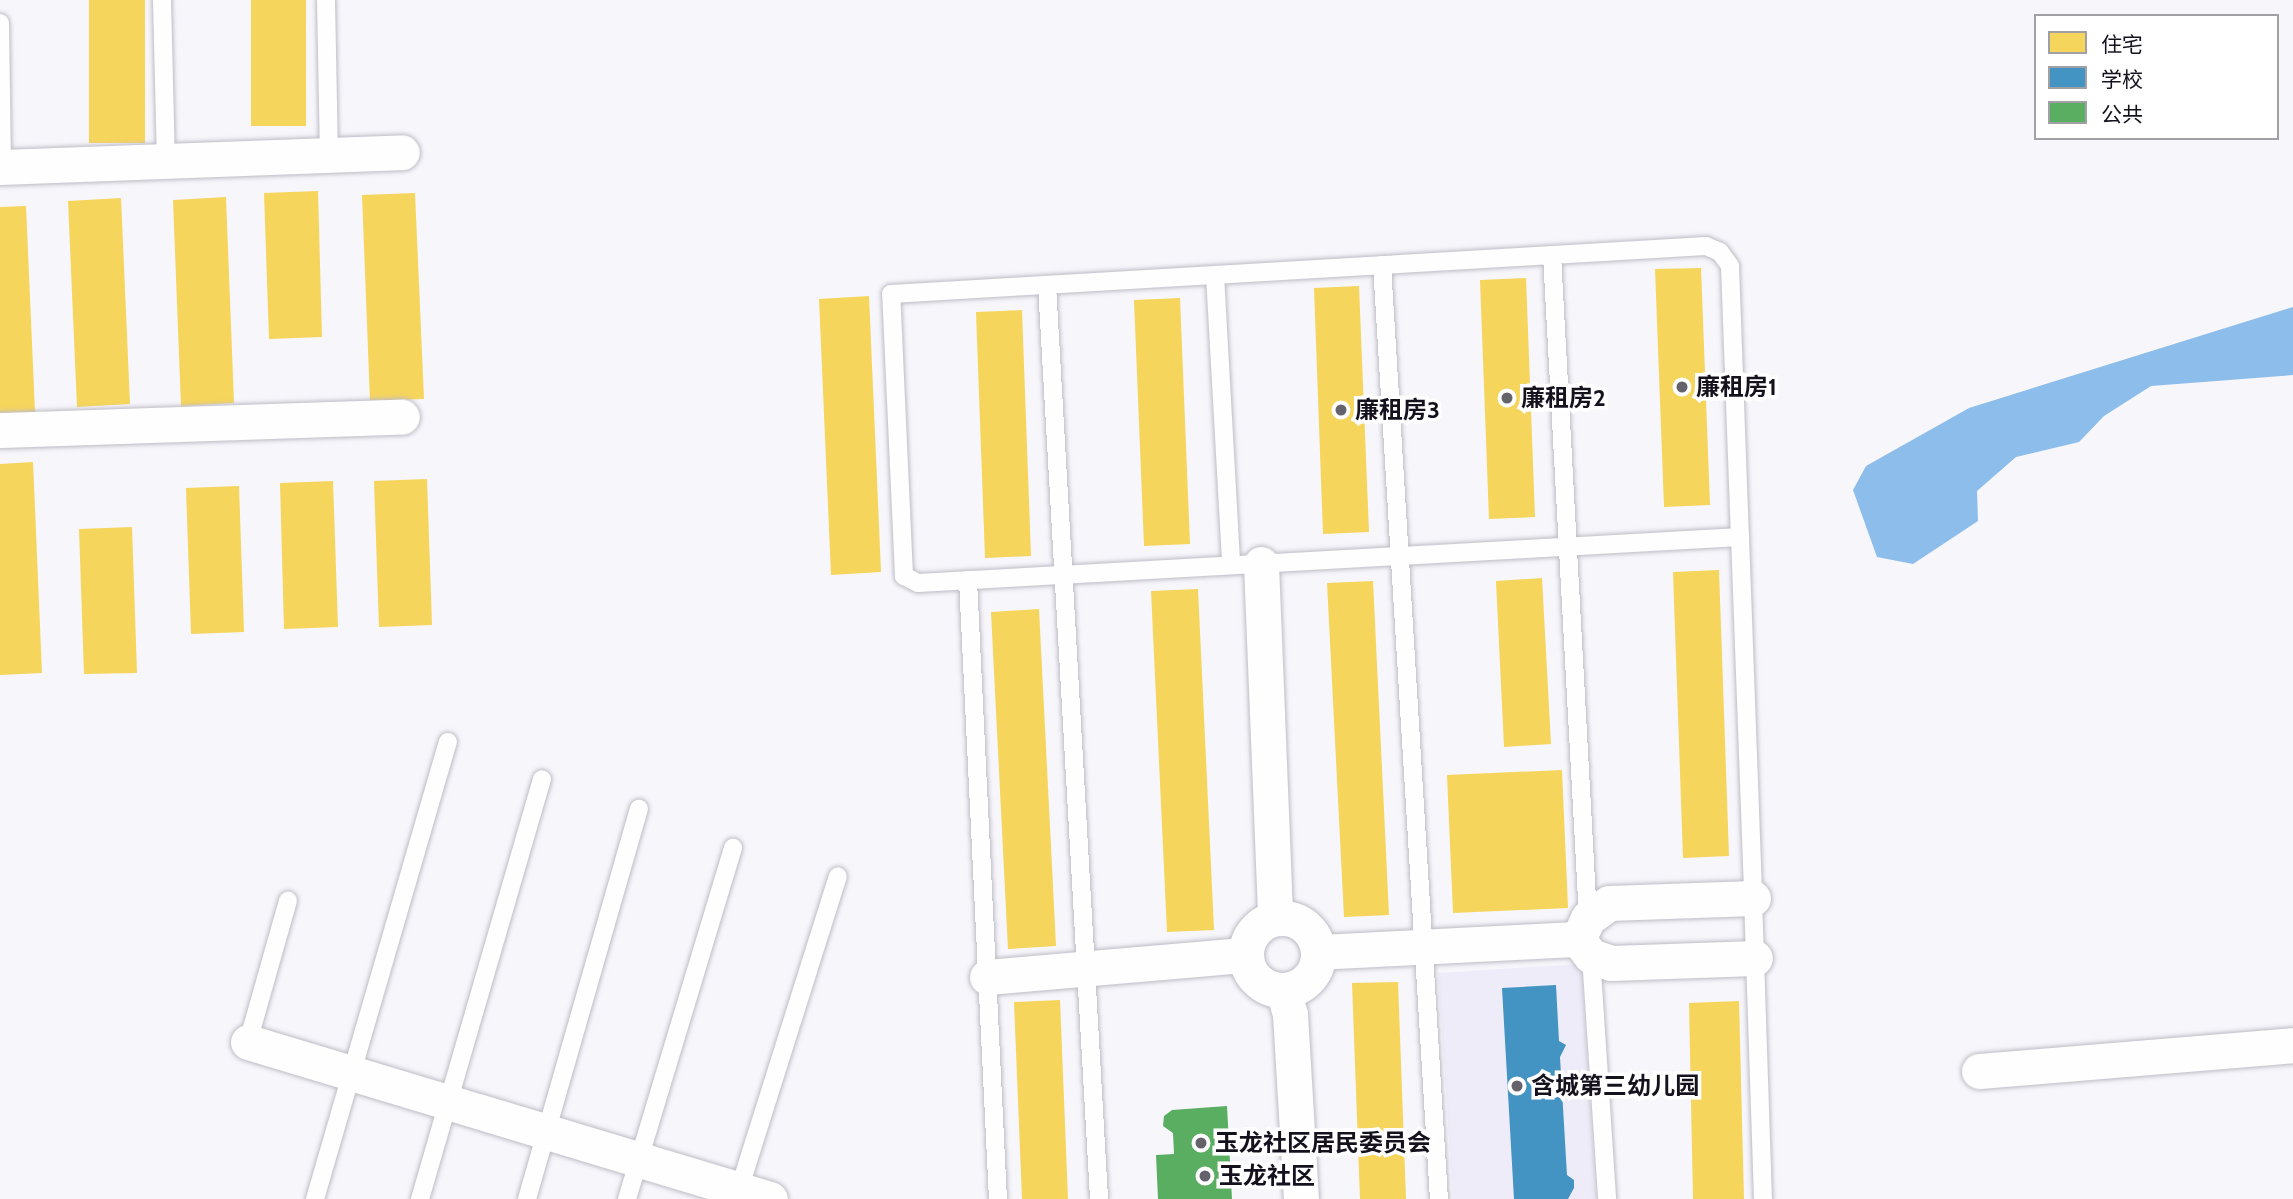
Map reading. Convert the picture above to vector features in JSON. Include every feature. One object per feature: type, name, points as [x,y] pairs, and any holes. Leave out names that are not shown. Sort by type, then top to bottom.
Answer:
[{"type":"street","points":[[1,167],[402,152]]},
{"type":"street","points":[[0,430],[402,417]]},
{"type":"street","points":[[1246,564],[1275,918]]},
{"type":"street","points":[[1586,938],[1609,902],[1753,898]]},
{"type":"street","points":[[1275,918],[1287,918],[1309,929],[1318,953],[1305,982],[1283,990],[1254,976],[1246,955],[1254,931],[1275,918]]},
{"type":"street","points":[[1318,953],[1586,938],[1611,963],[1755,958]]},
{"type":"street","points":[[987,977],[1246,955]]},
{"type":"street","points":[[1283,990],[1290,1014],[1301,1199]]},
{"type":"street","points":[[248,1042],[639,1159],[748,1196]]},
{"type":"street","points":[[1979,1071],[2293,1045]]},
{"type":"lane","points":[[162,0],[166,161]]},
{"type":"lane","points":[[326,0],[329,155]]},
{"type":"lane","points":[[0,23],[1,167]]},
{"type":"lane","points":[[1740,537],[918,583],[904,576],[891,294],[1706,246],[1720,252],[1730,266],[1740,537],[1753,898],[1763,1199]]},
{"type":"lane","points":[[1552,256],[1569,546],[1586,938],[1607,1199]]},
{"type":"lane","points":[[1382,265],[1439,1199]]},
{"type":"lane","points":[[1215,275],[1246,564]]},
{"type":"lane","points":[[1047,285],[1099,1199]]},
{"type":"lane","points":[[968,580],[998,1199]]},
{"type":"lane","points":[[315,1199],[448,742]]},
{"type":"lane","points":[[421,1199],[542,779]]},
{"type":"lane","points":[[527,1199],[639,809]]},
{"type":"lane","points":[[627,1199],[733,848]]},
{"type":"lane","points":[[748,1196],[838,876]]},
{"type":"lane","points":[[248,1042],[288,901]]},
{"type":"shaded area","name":"含城第三幼儿园","points":[[1581,964],[1596,1199],[1453,1199],[1438,973]]},
{"type":"water","points":[[2293,307],[2293,375],[2151,386],[2104,416],[2079,442],[2016,457],[1977,491],[1978,521],[1913,564],[1877,557],[1853,490],[1866,466],[1969,408]]},
{"type":"building: 住宅","points":[[89,0],[145,0],[145,143],[89,143]]},
{"type":"building: 住宅","points":[[251,0],[306,0],[306,126],[251,126]]},
{"type":"building: 住宅","points":[[318,191],[322,337],[269,339],[264,193]]},
{"type":"building: 住宅","points":[[415,193],[424,399],[370,401],[362,195]]},
{"type":"building: 住宅","points":[[226,197],[234,403],[181,406],[173,200]]},
{"type":"building: 住宅","points":[[121,198],[130,404],[77,407],[68,201]]},
{"type":"building: 住宅","points":[[26,206],[35,412],[0,413],[0,207]]},
{"type":"building: 住宅","name":"廉租房1","points":[[1701,268],[1710,505],[1664,507],[1655,269]]},
{"type":"building: 住宅","name":"廉租房2","points":[[1526,278],[1535,517],[1489,519],[1480,280]]},
{"type":"building: 住宅","name":"廉租房3","points":[[1359,286],[1369,532],[1323,534],[1314,288]]},
{"type":"building: 住宅","points":[[869,296],[881,572],[831,575],[819,299]]},
{"type":"building: 住宅","points":[[1180,298],[1190,544],[1144,546],[1134,300]]},
{"type":"building: 住宅","points":[[1022,310],[1031,556],[985,558],[976,312]]},
{"type":"building: 住宅","points":[[33,462],[42,673],[0,675],[0,464]]},
{"type":"building: 住宅","points":[[427,479],[432,625],[379,627],[374,481]]},
{"type":"building: 住宅","points":[[333,481],[338,627],[284,629],[280,483]]},
{"type":"building: 住宅","points":[[239,486],[244,632],[191,634],[186,488]]},
{"type":"building: 住宅","points":[[132,527],[137,673],[84,674],[79,529]]},
{"type":"building: 住宅","points":[[1719,570],[1729,856],[1683,858],[1673,572]]},
{"type":"building: 住宅","points":[[1542,578],[1551,744],[1504,747],[1496,581]]},
{"type":"building: 住宅","points":[[1373,581],[1389,915],[1344,917],[1327,583]]},
{"type":"building: 住宅","points":[[1198,589],[1214,930],[1167,932],[1151,591]]},
{"type":"building: 住宅","points":[[1039,609],[1056,946],[1008,949],[991,612]]},
{"type":"building: 住宅","points":[[1562,770],[1568,908],[1453,913],[1447,775]]},
{"type":"building: 住宅","points":[[1398,982],[1406,1199],[1360,1199],[1352,983]]},
{"type":"building: 住宅","points":[[1060,1000],[1068,1199],[1022,1199],[1014,1002]]},
{"type":"building: 住宅","points":[[1739,1001],[1744,1199],[1693,1199],[1689,1003]]},
{"type":"building: 学校","points":[[1556,985],[1559,1041],[1566,1045],[1560,1057],[1567,1175],[1574,1180],[1574,1188],[1568,1199],[1514,1199],[1502,988]]},
{"type":"building: 公共","name":"玉龙社区居民委员会","points":[[1227,1106],[1232,1199],[1158,1199],[1156,1155],[1174,1154],[1173,1133],[1163,1126],[1164,1116],[1172,1110]]},
{"type":"place","name":"廉租房1","points":[[1682,387]]},
{"type":"place","name":"廉租房2","points":[[1507,398]]},
{"type":"place","name":"廉租房3","points":[[1341,410]]},
{"type":"place","name":"含城第三幼儿园","points":[[1517,1086]]},
{"type":"place","name":"玉龙社区居民委员会","points":[[1201,1143]]},
{"type":"place","name":"玉龙社区","points":[[1205,1176]]}]
